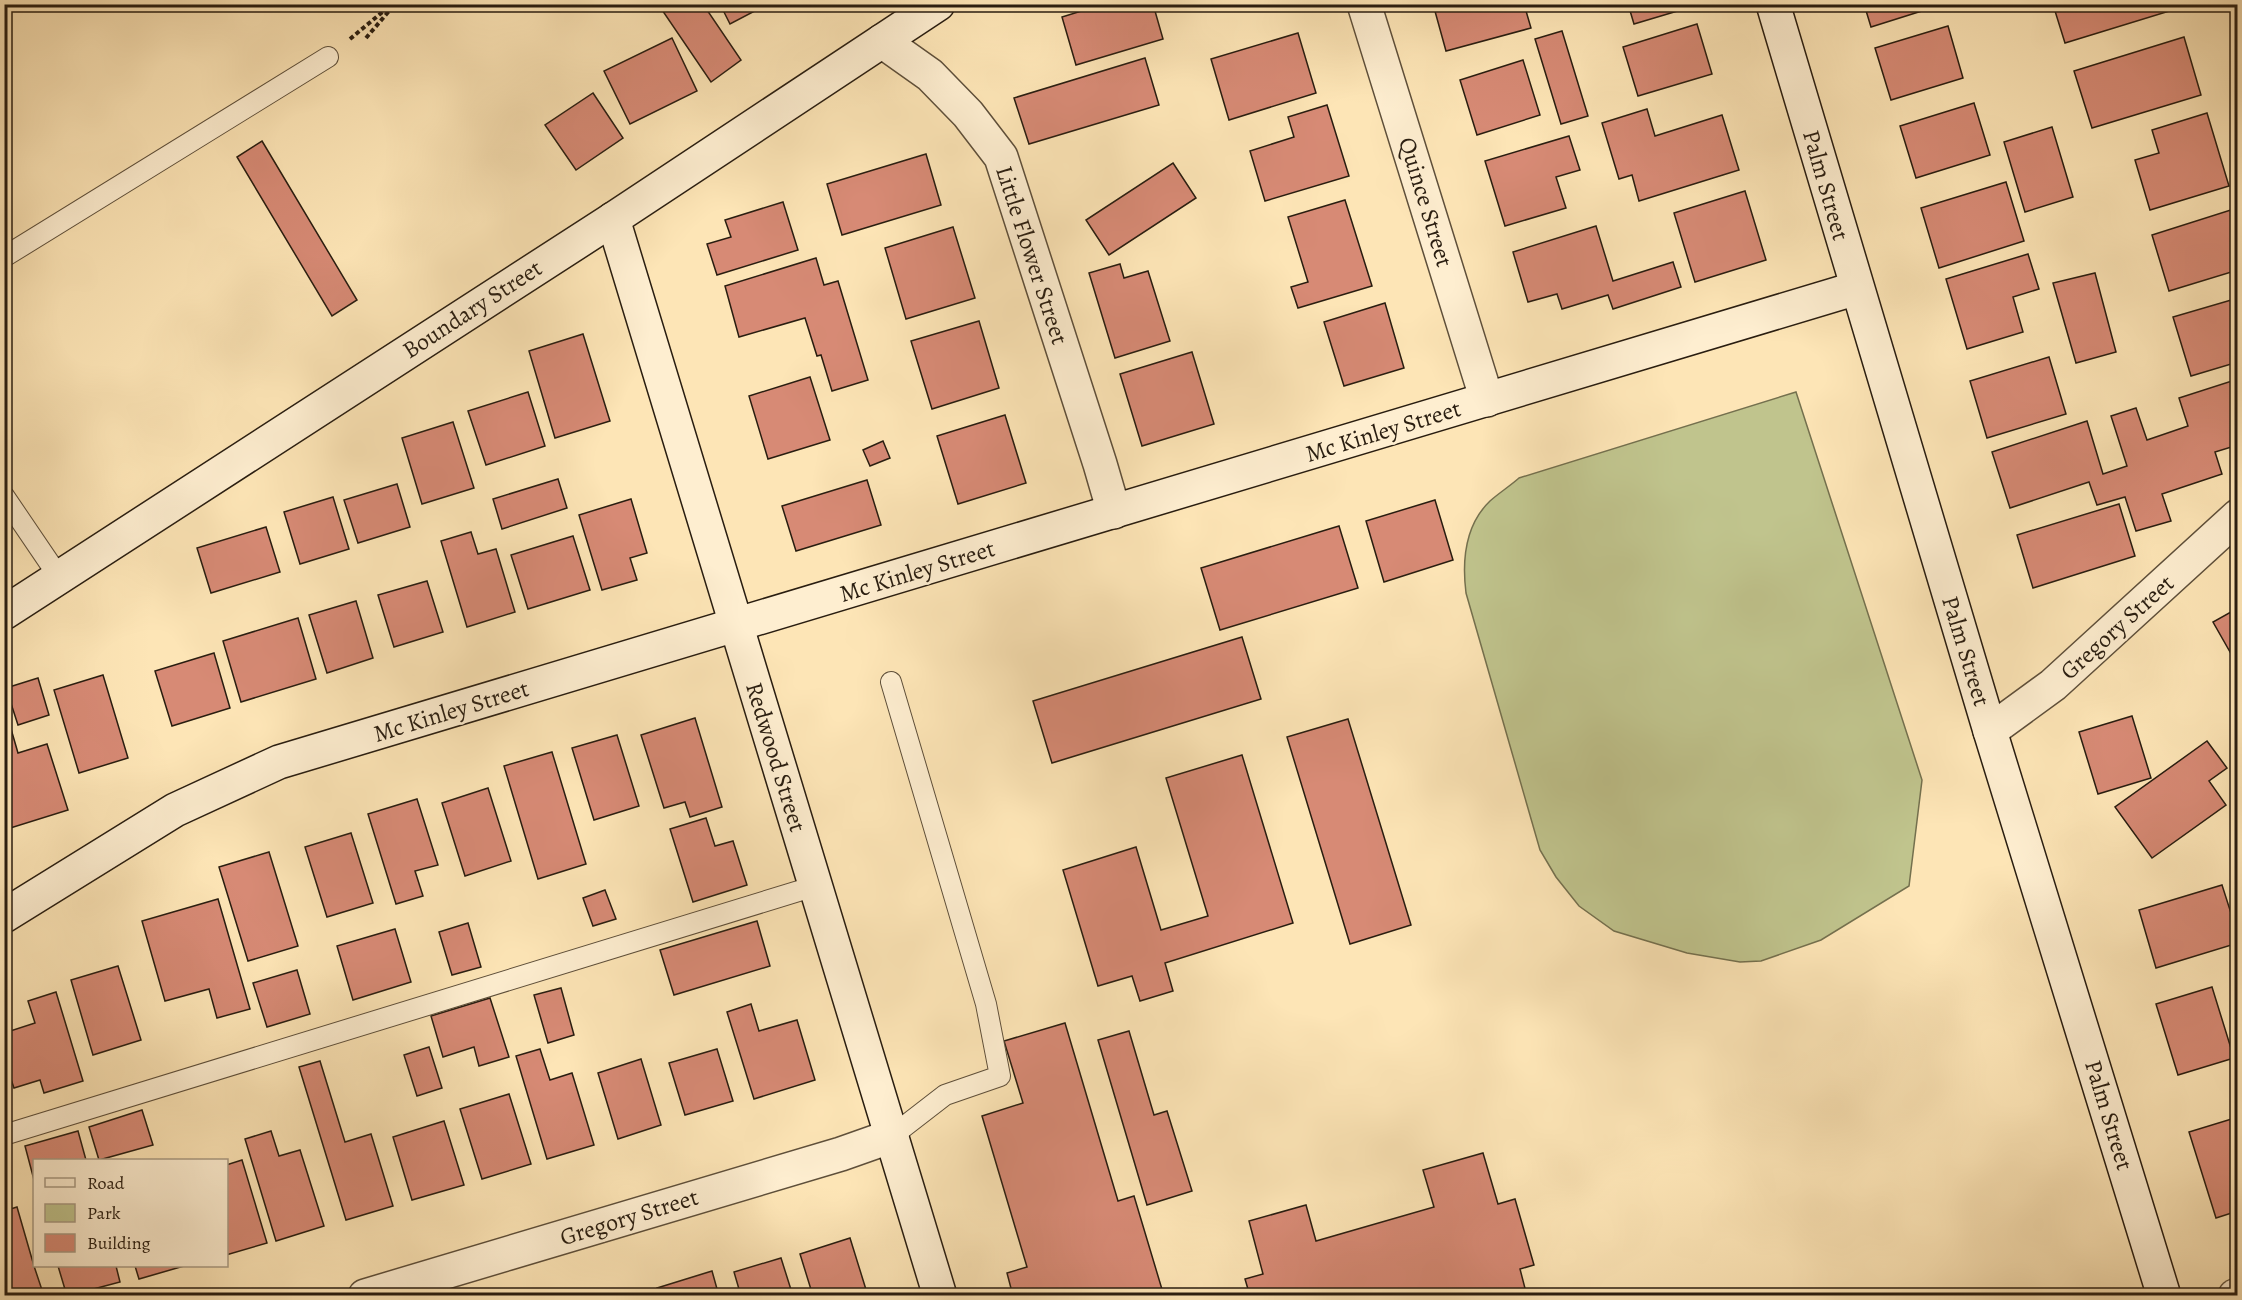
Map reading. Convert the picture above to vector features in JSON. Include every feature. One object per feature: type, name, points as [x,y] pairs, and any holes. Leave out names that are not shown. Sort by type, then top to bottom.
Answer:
[{"type":"street","name":"Boundary Street","points":[[4,613],[613,219],[939,4]]},
{"type":"street","name":"Quince Street","points":[[1364,4],[1487,400]]},
{"type":"street","name":"Palm Street","points":[[1773,4],[1990,730],[2164,1296]]},
{"type":"street","name":"Little Flower Street","points":[[882,41],[930,75],[968,114],[1001,157],[1101,464],[1114,512]]},
{"type":"street","name":"Redwood Street","points":[[613,219],[940,1296]]},
{"type":"street","name":"Mc Kinley Street","points":[[4,916],[175,810],[279,762],[1857,288]]},
{"type":"street","name":"Gregory Street","points":[[1990,730],[2053,685],[2238,516]]},
{"type":"street","name":"Gregory Street","points":[[365,1296],[842,1154],[892,1136]]},
{"type":"lane","points":[[4,257],[328,57]]},
{"type":"lane","points":[[4,496],[59,577]]},
{"type":"lane","points":[[891,682],[986,1004],[1000,1076],[945,1095],[892,1136]]},
{"type":"lane","points":[[4,1135],[815,886]]},
{"type":"path","points":[[366,38],[394,4]]},
{"type":"path","points":[[328,57],[394,4]]},
{"type":"green space","points":[[1796,392],[1922,780],[1909,886],[1821,940],[1761,961],[1740,962],[1687,953],[1614,931],[1579,906],[1556,877],[1540,850],[1466,593],[1465,556],[1475,521],[1490,501],[1519,478]]},
{"type":"building","points":[[658,4],[703,4],[741,60],[711,82]]},
{"type":"building","points":[[720,4],[768,4],[730,24]]},
{"type":"building","points":[[1104,4],[1153,4],[1163,39],[1076,65],[1062,17]]},
{"type":"building","points":[[1433,4],[1524,4],[1531,28],[1446,51]]},
{"type":"building","points":[[1628,4],[1690,4],[1691,7],[1634,24]]},
{"type":"building","points":[[1864,4],[1944,4],[1871,27]]},
{"type":"building","points":[[2075,4],[2175,4],[2176,9],[2065,43],[2055,11]]},
{"type":"building","points":[[1697,24],[1712,74],[1638,96],[1623,47]]},
{"type":"building","points":[[1948,26],[1963,78],[1891,100],[1875,48]]},
{"type":"building","points":[[1562,31],[1588,116],[1561,124],[1535,39]]},
{"type":"building","points":[[1298,33],[1316,93],[1229,120],[1211,59]]},
{"type":"building","points":[[2184,37],[2201,95],[2092,128],[2074,71]]},
{"type":"building","points":[[672,38],[697,91],[630,124],[604,71]]},
{"type":"building","points":[[1145,58],[1159,105],[1029,144],[1014,98]]},
{"type":"building","points":[[1523,60],[1540,115],[1477,135],[1460,80]]},
{"type":"building","points":[[593,93],[623,138],[576,170],[545,125]]},
{"type":"building","points":[[1974,103],[1990,155],[1916,178],[1900,126]]},
{"type":"building","points":[[1327,105],[1349,176],[1265,201],[1250,151],[1294,137],[1288,117]]},
{"type":"building","points":[[1647,109],[1655,136],[1722,115],[1739,170],[1639,201],[1632,175],[1619,179],[1602,123]]},
{"type":"building","points":[[2207,113],[2229,186],[2150,210],[2135,160],[2159,153],[2152,130]]},
{"type":"building","points":[[2052,127],[2073,197],[2025,212],[2004,142]]},
{"type":"building","points":[[1569,136],[1580,170],[1556,177],[1566,208],[1505,226],[1485,161]]},
{"type":"building","points":[[262,141],[357,300],[332,316],[237,157]]},
{"type":"building","points":[[926,154],[941,205],[842,235],[827,184]]},
{"type":"building","points":[[1173,163],[1196,198],[1109,255],[1086,220]]},
{"type":"building","points":[[2006,182],[2024,241],[1939,268],[1921,208]]},
{"type":"building","points":[[1745,191],[1766,260],[1695,282],[1674,213]]},
{"type":"building","points":[[1345,200],[1372,286],[1298,308],[1291,287],[1308,282],[1288,217]]},
{"type":"building","points":[[783,202],[798,250],[717,275],[707,244],[731,237],[725,220]]},
{"type":"building","points":[[2237,208],[2238,270],[2169,291],[2152,235]]},
{"type":"building","points":[[1596,226],[1613,281],[1673,262],[1681,287],[1613,309],[1608,295],[1562,309],[1557,294],[1528,302],[1513,252]]},
{"type":"building","points":[[953,227],[975,298],[906,319],[885,248]]},
{"type":"building","points":[[2028,254],[2039,289],[2013,297],[2023,332],[1967,349],[1946,279]]},
{"type":"building","points":[[816,258],[824,285],[838,281],[868,380],[832,391],[821,355],[817,356],[805,318],[739,337],[725,286]]},
{"type":"building","points":[[1120,264],[1124,278],[1148,271],[1170,341],[1115,358],[1089,273]]},
{"type":"building","points":[[2095,273],[2116,352],[2076,363],[2053,283]]},
{"type":"building","points":[[2238,298],[2238,362],[2191,376],[2173,317]]},
{"type":"building","points":[[1385,303],[1404,368],[1344,386],[1324,322]]},
{"type":"building","points":[[979,321],[999,388],[932,409],[911,341]]},
{"type":"building","points":[[583,334],[610,421],[555,438],[529,351]]},
{"type":"building","points":[[1192,352],[1214,424],[1142,446],[1120,374]]},
{"type":"building","points":[[2049,357],[2066,414],[1987,438],[1970,381]]},
{"type":"building","points":[[810,377],[830,440],[768,459],[749,396]]},
{"type":"building","points":[[2238,379],[2238,445],[2215,452],[2222,474],[2162,494],[2171,521],[2136,531],[2125,497],[2097,505],[2089,482],[2010,508],[1992,452],[2087,421],[2103,474],[2127,466],[2111,416],[2136,408],[2147,440],[2188,426],[2179,398]]},
{"type":"building","points":[[528,392],[545,446],[486,465],[468,411]]},
{"type":"building","points":[[1005,415],[1026,483],[958,504],[937,436]]},
{"type":"building","points":[[453,422],[474,488],[422,504],[402,438]]},
{"type":"building","points":[[883,441],[890,458],[870,466],[863,450]]},
{"type":"building","points":[[558,479],[567,508],[502,529],[493,499]]},
{"type":"building","points":[[867,480],[881,525],[796,551],[782,506]]},
{"type":"building","points":[[397,484],[410,527],[358,543],[344,500]]},
{"type":"building","points":[[333,497],[349,549],[300,564],[284,512]]},
{"type":"building","points":[[631,499],[647,553],[630,558],[637,580],[602,590],[579,515]]},
{"type":"building","points":[[1435,500],[1453,560],[1384,582],[1366,521]]},
{"type":"building","points":[[2119,504],[2135,556],[2033,588],[2017,535]]},
{"type":"building","points":[[1339,526],[1358,588],[1220,630],[1201,568]]},
{"type":"building","points":[[266,527],[280,572],[211,593],[197,548]]},
{"type":"building","points":[[471,532],[478,554],[496,549],[515,612],[467,627],[441,541]]},
{"type":"building","points":[[573,536],[590,590],[528,609],[511,555]]},
{"type":"building","points":[[427,581],[443,632],[394,647],[378,595]]},
{"type":"building","points":[[356,601],[373,658],[327,673],[309,615]]},
{"type":"building","points":[[2238,608],[2238,666],[2213,622]]},
{"type":"building","points":[[298,618],[316,679],[241,702],[223,641]]},
{"type":"building","points":[[1242,637],[1261,699],[1052,763],[1033,701]]},
{"type":"building","points":[[214,653],[230,708],[172,726],[155,671]]},
{"type":"building","points":[[103,675],[128,758],[79,773],[54,690]]},
{"type":"building","points":[[38,678],[49,715],[18,725],[6,688]]},
{"type":"building","points":[[2132,716],[2151,778],[2098,794],[2079,732]]},
{"type":"building","points":[[695,718],[722,807],[690,817],[685,802],[664,808],[641,735]]},
{"type":"building","points":[[1348,719],[1411,925],[1350,944],[1287,737]]},
{"type":"building","points":[[9,722],[18,753],[47,744],[68,810],[4,830],[4,724]]},
{"type":"building","points":[[617,735],[639,806],[594,820],[572,748]]},
{"type":"building","points":[[2207,741],[2227,768],[2209,781],[2226,805],[2152,858],[2115,807]]},
{"type":"building","points":[[552,752],[586,864],[538,879],[504,766]]},
{"type":"building","points":[[1242,755],[1293,923],[1165,963],[1173,991],[1140,1001],[1132,976],[1098,986],[1063,870],[1136,847],[1161,930],[1208,916],[1166,778]]},
{"type":"building","points":[[488,788],[511,861],[465,876],[442,803]]},
{"type":"building","points":[[417,799],[438,865],[415,871],[423,896],[396,904],[368,814]]},
{"type":"building","points":[[706,818],[715,846],[733,841],[747,885],[693,902],[670,829]]},
{"type":"building","points":[[351,833],[373,903],[327,917],[305,847]]},
{"type":"building","points":[[269,852],[298,946],[248,961],[219,867]]},
{"type":"building","points":[[2222,885],[2238,935],[2238,943],[2156,968],[2139,910]]},
{"type":"building","points":[[605,890],[616,919],[593,926],[583,898]]},
{"type":"building","points":[[218,899],[250,1009],[217,1018],[209,989],[165,1001],[142,921]]},
{"type":"building","points":[[757,921],[770,966],[674,995],[660,950]]},
{"type":"building","points":[[468,923],[481,967],[452,975],[439,932]]},
{"type":"building","points":[[395,929],[411,982],[353,1000],[337,946]]},
{"type":"building","points":[[118,966],[141,1040],[93,1055],[71,980]]},
{"type":"building","points":[[297,970],[310,1014],[267,1027],[253,983]]},
{"type":"building","points":[[2212,987],[2234,1058],[2178,1075],[2156,1004]]},
{"type":"building","points":[[561,988],[574,1035],[548,1043],[534,995]]},
{"type":"building","points":[[56,992],[83,1081],[44,1093],[40,1080],[14,1088],[4,1059],[4,1033],[35,1023],[28,1001]]},
{"type":"building","points":[[490,998],[509,1057],[479,1066],[474,1047],[443,1057],[431,1016]]},
{"type":"building","points":[[751,1004],[759,1031],[797,1020],[815,1080],[754,1099],[727,1012]]},
{"type":"building","points":[[1065,1023],[1118,1201],[1134,1196],[1164,1296],[1013,1296],[1007,1273],[1027,1267],[982,1116],[1023,1103],[1004,1041]]},
{"type":"building","points":[[1129,1031],[1154,1115],[1167,1111],[1192,1191],[1147,1205],[1098,1040]]},
{"type":"building","points":[[429,1047],[442,1088],[417,1096],[404,1055]]},
{"type":"building","points":[[540,1049],[550,1080],[572,1073],[594,1145],[547,1159],[516,1056]]},
{"type":"building","points":[[717,1049],[733,1101],[685,1115],[669,1063]]},
{"type":"building","points":[[641,1059],[661,1125],[618,1139],[598,1073]]},
{"type":"building","points":[[320,1061],[345,1142],[371,1134],[393,1206],[346,1220],[299,1067]]},
{"type":"building","points":[[509,1094],[531,1164],[482,1179],[460,1109]]},
{"type":"building","points":[[142,1110],[153,1145],[99,1159],[89,1127]]},
{"type":"building","points":[[2238,1117],[2238,1211],[2216,1218],[2189,1132]]},
{"type":"building","points":[[444,1121],[464,1185],[412,1200],[393,1137]]},
{"type":"building","points":[[78,1131],[86,1159],[33,1159],[33,1176],[25,1146]]},
{"type":"building","points":[[271,1131],[279,1156],[300,1150],[324,1226],[276,1241],[245,1139]]},
{"type":"building","points":[[1483,1153],[1498,1204],[1515,1199],[1534,1265],[1520,1269],[1527,1296],[1250,1296],[1245,1279],[1263,1274],[1249,1221],[1306,1205],[1316,1241],[1434,1207],[1423,1170]]},
{"type":"building","points":[[242,1160],[267,1243],[228,1254],[228,1164]]},
{"type":"building","points":[[17,1207],[33,1267],[44,1296],[4,1296],[4,1211]]},
{"type":"building","points":[[850,1238],[868,1296],[813,1296],[800,1254]]},
{"type":"building","points":[[781,1258],[793,1296],[741,1296],[734,1272]]},
{"type":"building","points":[[58,1267],[116,1267],[120,1282],[67,1296]]},
{"type":"building","points":[[135,1267],[181,1267],[139,1279]]},
{"type":"building","points":[[712,1271],[719,1296],[660,1296],[657,1288]]}]
